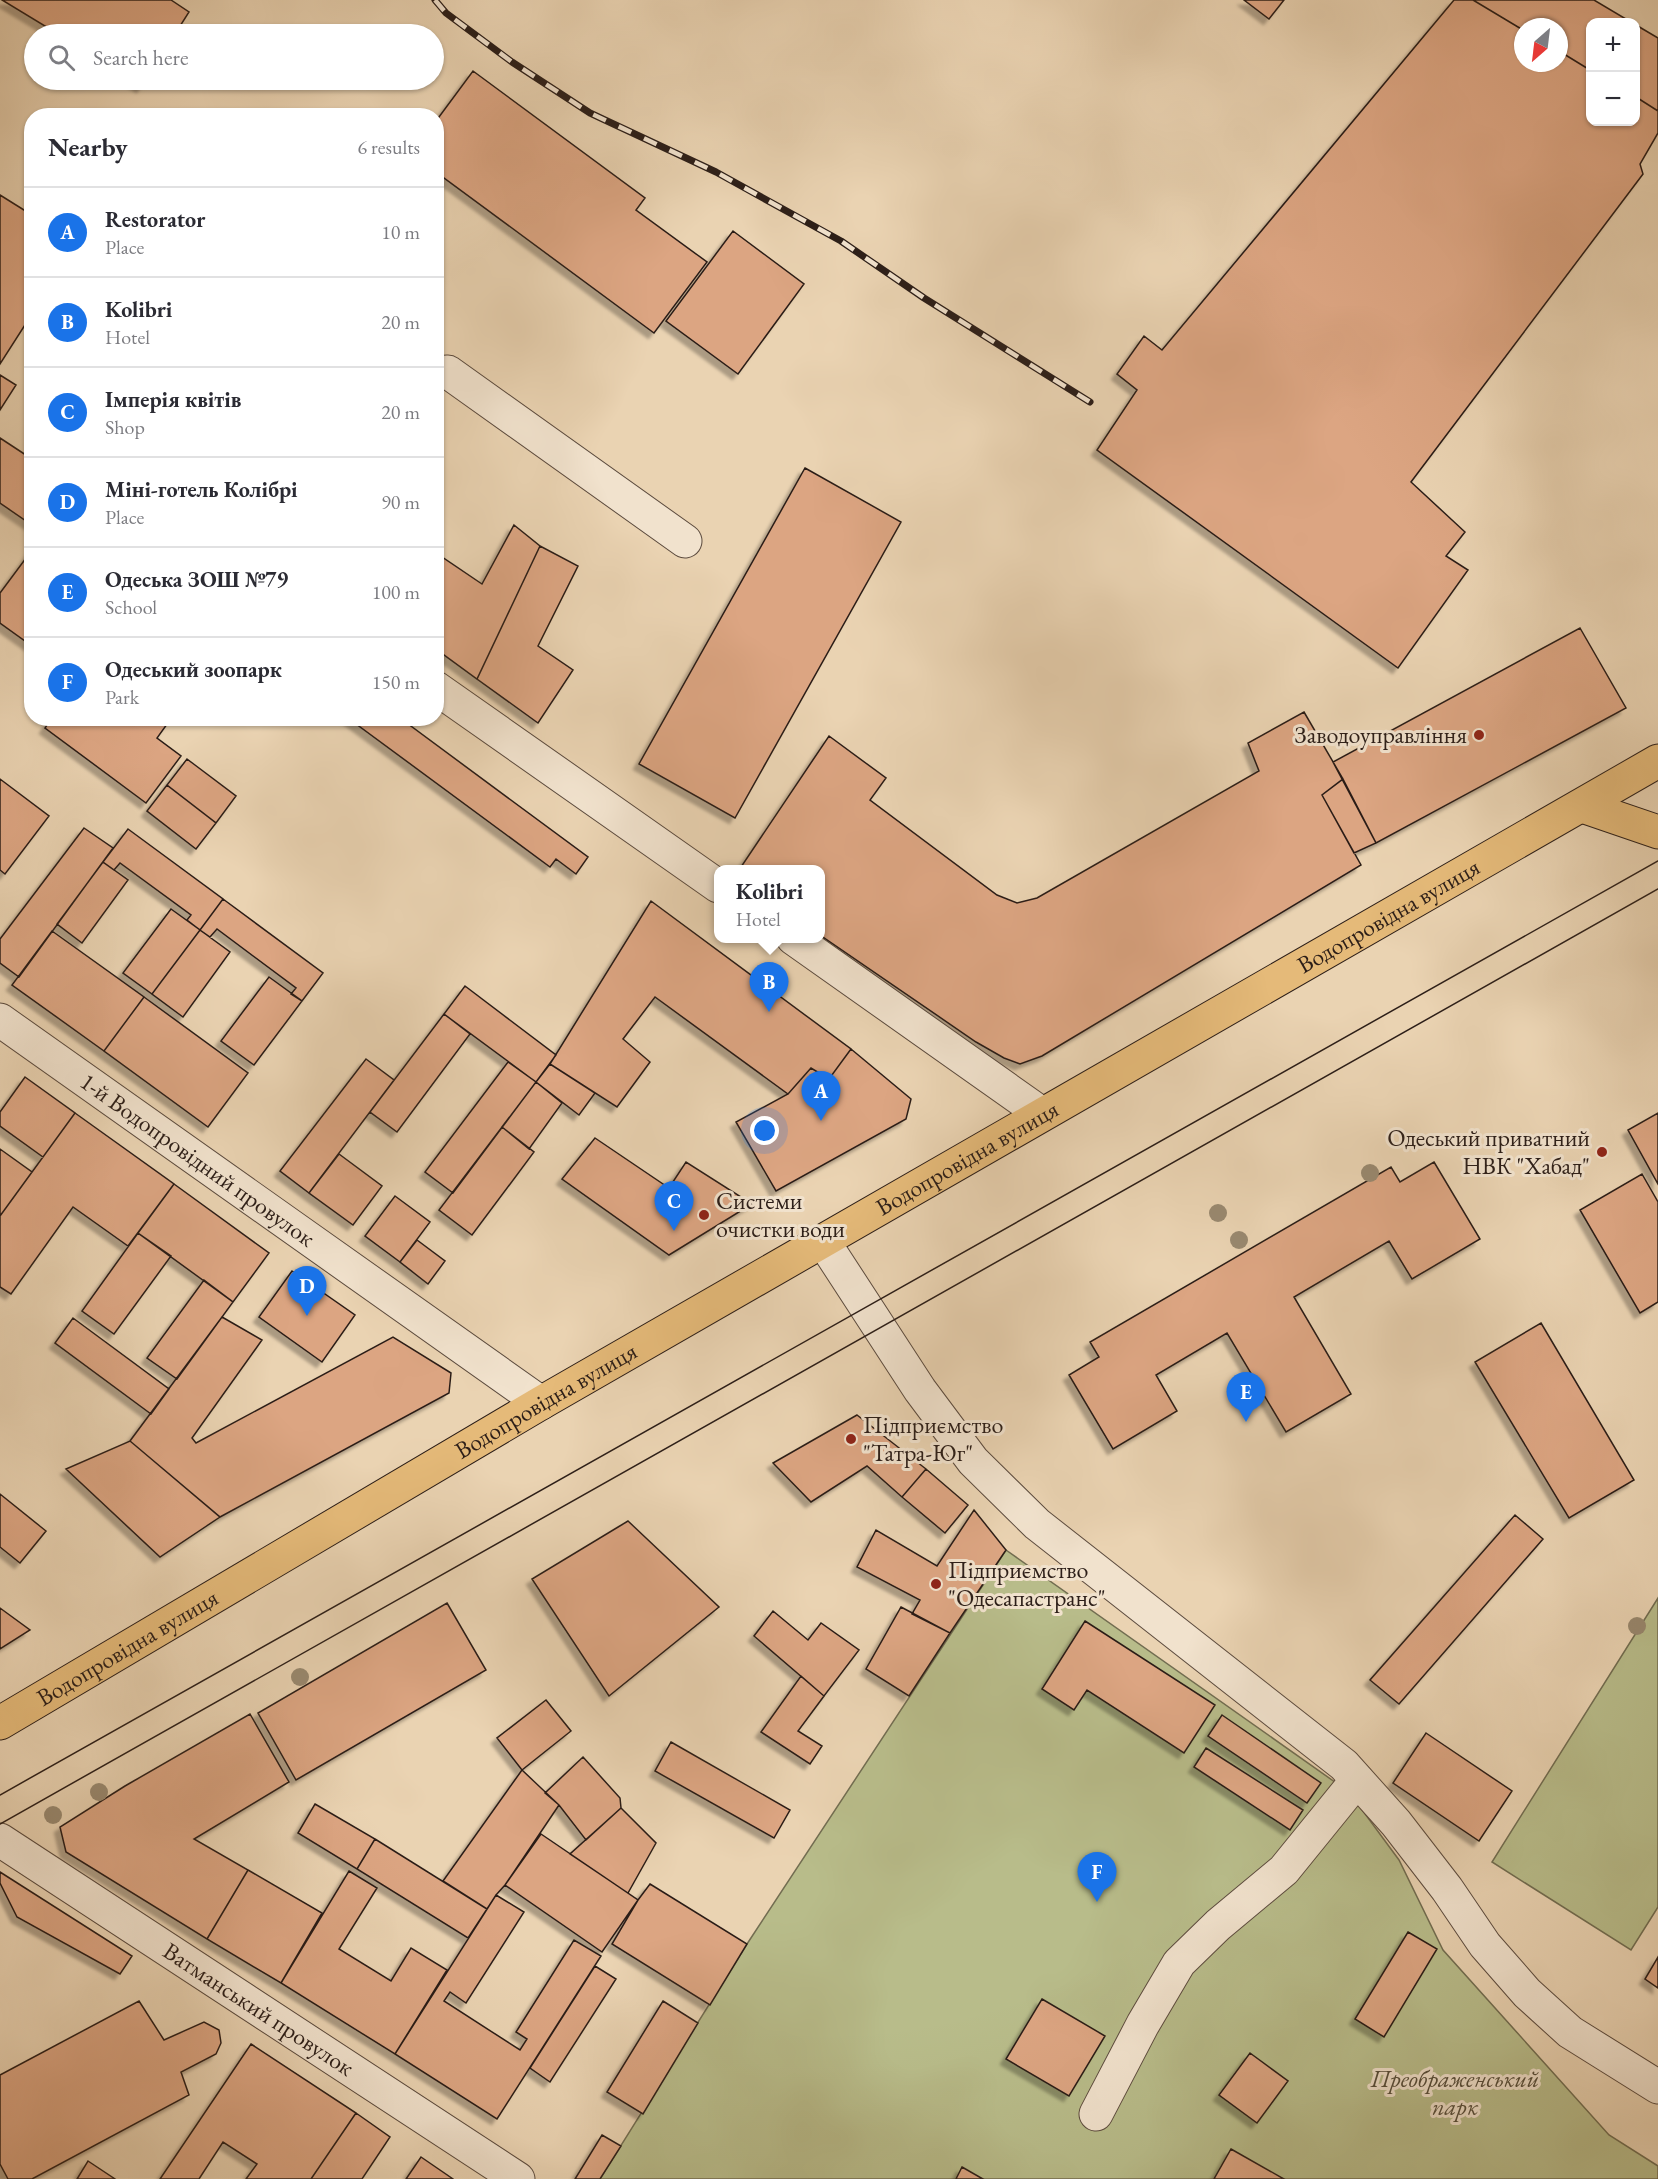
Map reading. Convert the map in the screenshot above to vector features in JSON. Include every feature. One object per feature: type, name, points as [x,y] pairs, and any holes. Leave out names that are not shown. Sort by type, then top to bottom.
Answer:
[{"type":"main road","name":"Водопровідна вулиця","points":[[0,1723],[541,1403],[1657,763]]},
{"type":"main road","points":[[1582,806],[1658,832]]},
{"type":"street","points":[[444,372],[448,372],[685,541]]},
{"type":"street","points":[[444,694],[714,883]]},
{"type":"street","points":[[799,943],[1042,1114]]},
{"type":"street","name":"1-й Водопровідний провулок","points":[[0,1020],[541,1403]]},
{"type":"street","points":[[823,1241],[920,1390],[973,1461],[1037,1524],[1344,1766],[1396,1823],[1447,1889],[1485,1946],[1527,1993],[1570,2032],[1658,2087]]},
{"type":"street","points":[[1096,2114],[1143,2024],[1179,1963],[1218,1925],[1284,1870],[1357,1780]]},
{"type":"street","name":"Ватманський провулок","points":[[0,1840],[518,2179]]},
{"type":"green space","name":"Преображенський парк","points":[[1006,1550],[1349,1792],[1399,1860],[1443,1950],[1609,2135],[1658,2166],[1658,2179],[600,2179],[747,1944]]},
{"type":"green space","points":[[1658,1598],[1658,1907],[1631,1950],[1492,1862]]},
{"type":"building","points":[[2,0],[171,0],[189,12],[181,24],[42,24]]},
{"type":"building","points":[[1244,0],[1284,0],[1269,19]]},
{"type":"building","points":[[1454,0],[1473,0],[1514,25],[1514,72],[1568,72],[1568,57],[1586,68],[1586,126],[1640,126],[1640,100],[1658,111],[1658,133],[1640,164],[1643,174],[1411,482],[1465,532],[1446,556],[1468,570],[1398,668],[1097,450],[1137,390],[1117,374],[1144,336],[1162,350]]},
{"type":"building","points":[[1473,0],[1594,0],[1624,18],[1586,18],[1586,68],[1568,57],[1568,18],[1514,18],[1514,25]]},
{"type":"building","points":[[1640,27],[1658,38],[1658,111],[1640,100]]},
{"type":"building","points":[[473,71],[645,198],[636,210],[707,262],[654,333],[444,178],[444,110]]},
{"type":"building","points":[[0,195],[24,210],[24,326],[0,364]]},
{"type":"building","points":[[733,231],[804,284],[738,374],[666,321]]},
{"type":"building","points":[[0,375],[16,385],[0,410]]},
{"type":"building","points":[[0,438],[24,454],[24,520],[0,503]]},
{"type":"building","points":[[805,468],[901,522],[735,818],[639,764]]},
{"type":"building","points":[[514,525],[540,546],[477,679],[444,655],[444,558],[482,584]]},
{"type":"building","points":[[540,546],[578,566],[538,646],[573,670],[538,723],[477,679]]},
{"type":"building","points":[[24,561],[24,640],[0,623],[0,593]]},
{"type":"building","name":"Заводоуправління","points":[[1580,628],[1626,708],[1376,843],[1333,762]]},
{"type":"building","points":[[1304,712],[1343,779],[1322,795],[1361,865],[1042,1056],[1020,1064],[976,1042],[825,938],[825,865],[742,865],[829,736],[886,778],[870,800],[997,895],[1017,903],[1037,898],[1259,771],[1248,743]]},
{"type":"building","points":[[46,726],[166,726],[157,738],[181,756],[146,803],[45,728]]},
{"type":"building","points":[[359,726],[411,726],[588,857],[576,874],[556,859],[550,867]]},
{"type":"building","points":[[187,759],[236,796],[216,823],[167,785]]},
{"type":"building","points":[[0,779],[49,816],[5,874],[0,870]]},
{"type":"building","points":[[1343,779],[1376,843],[1354,853],[1322,795]]},
{"type":"building","points":[[167,785],[216,823],[196,849],[147,811]]},
{"type":"building","points":[[84,828],[113,848],[19,977],[0,963],[0,939]]},
{"type":"building","points":[[128,829],[223,899],[200,930],[187,920],[191,915],[120,863],[114,870],[103,862]]},
{"type":"building","points":[[103,862],[128,880],[82,943],[57,924]]},
{"type":"building","points":[[223,899],[323,973],[302,1001],[291,994],[296,988],[217,929],[210,937],[200,930]]},
{"type":"building","points":[[651,901],[851,1049],[829,1079],[811,1068],[788,1094],[655,997],[623,1039],[650,1062],[617,1107],[550,1064]]},
{"type":"building","points":[[171,909],[200,930],[152,994],[123,973]]},
{"type":"building","points":[[200,930],[230,952],[183,1017],[152,994]]},
{"type":"building","points":[[52,931],[144,997],[104,1051],[12,985]]},
{"type":"building","points":[[269,977],[302,1001],[254,1065],[221,1041]]},
{"type":"building","points":[[465,986],[556,1055],[536,1082],[444,1014]]},
{"type":"building","points":[[144,997],[248,1073],[208,1127],[104,1051]]},
{"type":"building","points":[[444,1014],[470,1034],[397,1132],[370,1112]]},
{"type":"building","points":[[851,1049],[911,1099],[906,1119],[776,1191],[736,1122],[788,1094],[811,1068],[829,1079]]},
{"type":"building","points":[[366,1059],[394,1080],[309,1193],[280,1171]]},
{"type":"building","points":[[508,1062],[536,1082],[453,1193],[425,1172]]},
{"type":"building","points":[[550,1064],[595,1093],[579,1115],[536,1082]]},
{"type":"building","points":[[25,1077],[75,1113],[43,1157],[0,1126],[0,1112]]},
{"type":"building","points":[[536,1082],[562,1103],[529,1149],[502,1127]]},
{"type":"building","points":[[75,1113],[174,1184],[128,1246],[73,1207],[11,1294],[0,1287],[0,1216]]},
{"type":"building","points":[[1658,1113],[1658,1184],[1628,1130]]},
{"type":"building","points":[[502,1127],[534,1152],[472,1235],[439,1210]]},
{"type":"building","points":[[595,1138],[669,1188],[686,1162],[752,1204],[669,1255],[562,1179]]},
{"type":"building","points":[[0,1149],[32,1172],[0,1216]]},
{"type":"building","points":[[339,1154],[382,1186],[353,1225],[309,1193]]},
{"type":"building","points":[[1434,1162],[1480,1239],[1412,1279],[1389,1241],[1294,1297],[1351,1394],[1286,1432],[1227,1333],[1156,1375],[1177,1411],[1113,1449],[1069,1375],[1099,1357],[1090,1342],[1391,1167],[1400,1182]]},
{"type":"building","points":[[1642,1174],[1658,1202],[1658,1302],[1640,1313],[1580,1210]]},
{"type":"building","points":[[174,1184],[269,1253],[233,1302],[138,1233]]},
{"type":"building","points":[[395,1196],[430,1222],[400,1262],[365,1236]]},
{"type":"building","points":[[138,1233],[171,1256],[114,1334],[82,1311]]},
{"type":"building","points":[[417,1240],[445,1261],[428,1284],[400,1262]]},
{"type":"building","points":[[292,1271],[355,1315],[322,1362],[259,1317]]},
{"type":"building","points":[[204,1280],[233,1302],[177,1379],[147,1358]]},
{"type":"building","points":[[222,1317],[262,1340],[192,1438],[196,1443],[393,1337],[451,1373],[449,1393],[220,1517],[130,1441]]},
{"type":"building","points":[[73,1318],[169,1389],[151,1414],[55,1343]]},
{"type":"building","points":[[1541,1323],[1634,1480],[1569,1518],[1475,1362]]},
{"type":"building","name":"Підприємство \"Татра-Юг\"","points":[[857,1415],[926,1469],[902,1497],[867,1466],[811,1502],[773,1463]]},
{"type":"building","points":[[130,1441],[220,1517],[160,1557],[66,1469]]},
{"type":"building","points":[[926,1469],[968,1505],[945,1533],[902,1497]]},
{"type":"building","points":[[0,1494],[46,1531],[20,1563],[0,1547]]},
{"type":"building","name":"Підприємство \"Одесапастранс\"","points":[[974,1510],[1006,1550],[950,1633],[912,1614],[920,1600],[857,1567],[876,1530],[937,1566]]},
{"type":"building","points":[[1515,1515],[1543,1539],[1399,1704],[1370,1680]]},
{"type":"building","points":[[628,1521],[719,1607],[609,1696],[532,1579]]},
{"type":"building","points":[[447,1603],[486,1670],[296,1780],[258,1713]]},
{"type":"building","points":[[901,1607],[950,1633],[909,1696],[866,1669]]},
{"type":"building","points":[[0,1608],[30,1630],[0,1649]]},
{"type":"building","points":[[773,1611],[808,1640],[821,1623],[859,1650],[824,1696],[754,1636]]},
{"type":"building","points":[[1085,1621],[1215,1705],[1184,1753],[1087,1690],[1074,1710],[1042,1689]]},
{"type":"building","points":[[801,1676],[824,1696],[798,1731],[822,1746],[810,1764],[761,1732]]},
{"type":"building","points":[[546,1700],[571,1731],[522,1770],[497,1738]]},
{"type":"building","points":[[250,1714],[289,1782],[194,1839],[248,1870],[207,1939],[66,1852],[60,1827],[125,1786]]},
{"type":"building","points":[[1222,1715],[1321,1783],[1307,1803],[1208,1736]]},
{"type":"building","points":[[1426,1733],[1512,1791],[1479,1841],[1393,1783]]},
{"type":"building","points":[[671,1742],[790,1810],[774,1838],[655,1771]]},
{"type":"building","points":[[1206,1748],[1303,1810],[1290,1830],[1194,1767]]},
{"type":"building","points":[[583,1757],[620,1798],[621,1808],[586,1840],[559,1805],[545,1793]]},
{"type":"building","points":[[522,1770],[559,1805],[487,1909],[443,1881]]},
{"type":"building","points":[[315,1804],[375,1839],[357,1869],[298,1833]]},
{"type":"building","points":[[621,1808],[656,1843],[628,1893],[570,1854]]},
{"type":"building","points":[[541,1834],[638,1900],[602,1952],[505,1885]]},
{"type":"building","points":[[375,1839],[487,1909],[468,1938],[357,1869]]},
{"type":"building","points":[[248,1870],[322,1913],[281,1983],[207,1939]]},
{"type":"building","points":[[349,1871],[377,1888],[339,1949],[391,1981],[411,1948],[447,1970],[395,2054],[281,1983]]},
{"type":"building","points":[[0,1872],[132,1956],[120,1974],[17,1917],[0,1883]]},
{"type":"building","points":[[650,1884],[747,1944],[710,2005],[612,1944]]},
{"type":"building","points":[[496,1895],[524,1912],[466,2003],[450,1992],[444,2001],[520,2050],[527,2039],[516,2032],[574,1940],[601,1956],[497,2119],[395,2054]]},
{"type":"building","points":[[1408,1932],[1437,1949],[1384,2037],[1355,2019]]},
{"type":"building","points":[[1658,1957],[1658,1988],[1645,1979]]},
{"type":"building","points":[[595,1966],[616,1979],[550,2082],[530,2068]]},
{"type":"building","points":[[1042,1999],[1105,2036],[1069,2096],[1006,2059]]},
{"type":"building","points":[[139,2001],[164,2040],[204,2022],[219,2030],[221,2043],[216,2054],[181,2072],[189,2095],[32,2179],[8,2179],[0,2164],[0,2075]]},
{"type":"building","points":[[663,2001],[698,2023],[643,2114],[607,2092]]},
{"type":"building","points":[[251,2044],[356,2113],[311,2179],[246,2179],[257,2164],[223,2142],[199,2179],[160,2179]]},
{"type":"building","points":[[1250,2053],[1288,2081],[1257,2123],[1219,2095]]},
{"type":"building","points":[[356,2113],[390,2137],[362,2179],[311,2179]]},
{"type":"building","points":[[602,2135],[621,2146],[600,2179],[575,2179]]},
{"type":"building","points":[[1231,2149],[1284,2179],[1214,2179]]},
{"type":"building","points":[[421,2157],[453,2179],[406,2179]]},
{"type":"building","points":[[88,2161],[115,2179],[77,2179]]},
{"type":"building","points":[[962,2167],[983,2179],[956,2179]]},
{"type":"tram line","points":[[0,1795],[1658,861]]},
{"type":"tram line","points":[[0,1824],[1658,889]]},
{"type":"railway","points":[[435,0],[446,13],[512,62],[590,113],[716,172],[841,241],[924,298],[1090,402]]},
{"type":"place","name":"Заводоуправління","points":[[1479,735]]},
{"type":"place","name":"Kolibri","points":[[769,1012]]},
{"type":"place","name":"Restorator","points":[[821,1121]]},
{"type":"place","name":"Одеський приватний НВК \"Хабад\"","points":[[1602,1152]]},
{"type":"place","name":"Системи очистки води","points":[[704,1215]]},
{"type":"place","name":"Імперія квітів","points":[[674,1231]]},
{"type":"place","name":"Міні-готель Колібрі","points":[[307,1316]]},
{"type":"place","name":"Одеська ЗОШ №79","points":[[1246,1422]]},
{"type":"place","name":"Підприємство \"Татра-Юг\"","points":[[851,1439]]},
{"type":"place","name":"Підприємство \"Одесапастранс\"","points":[[936,1584]]},
{"type":"place","name":"Одеський зоопарк","points":[[1097,1902]]}]
